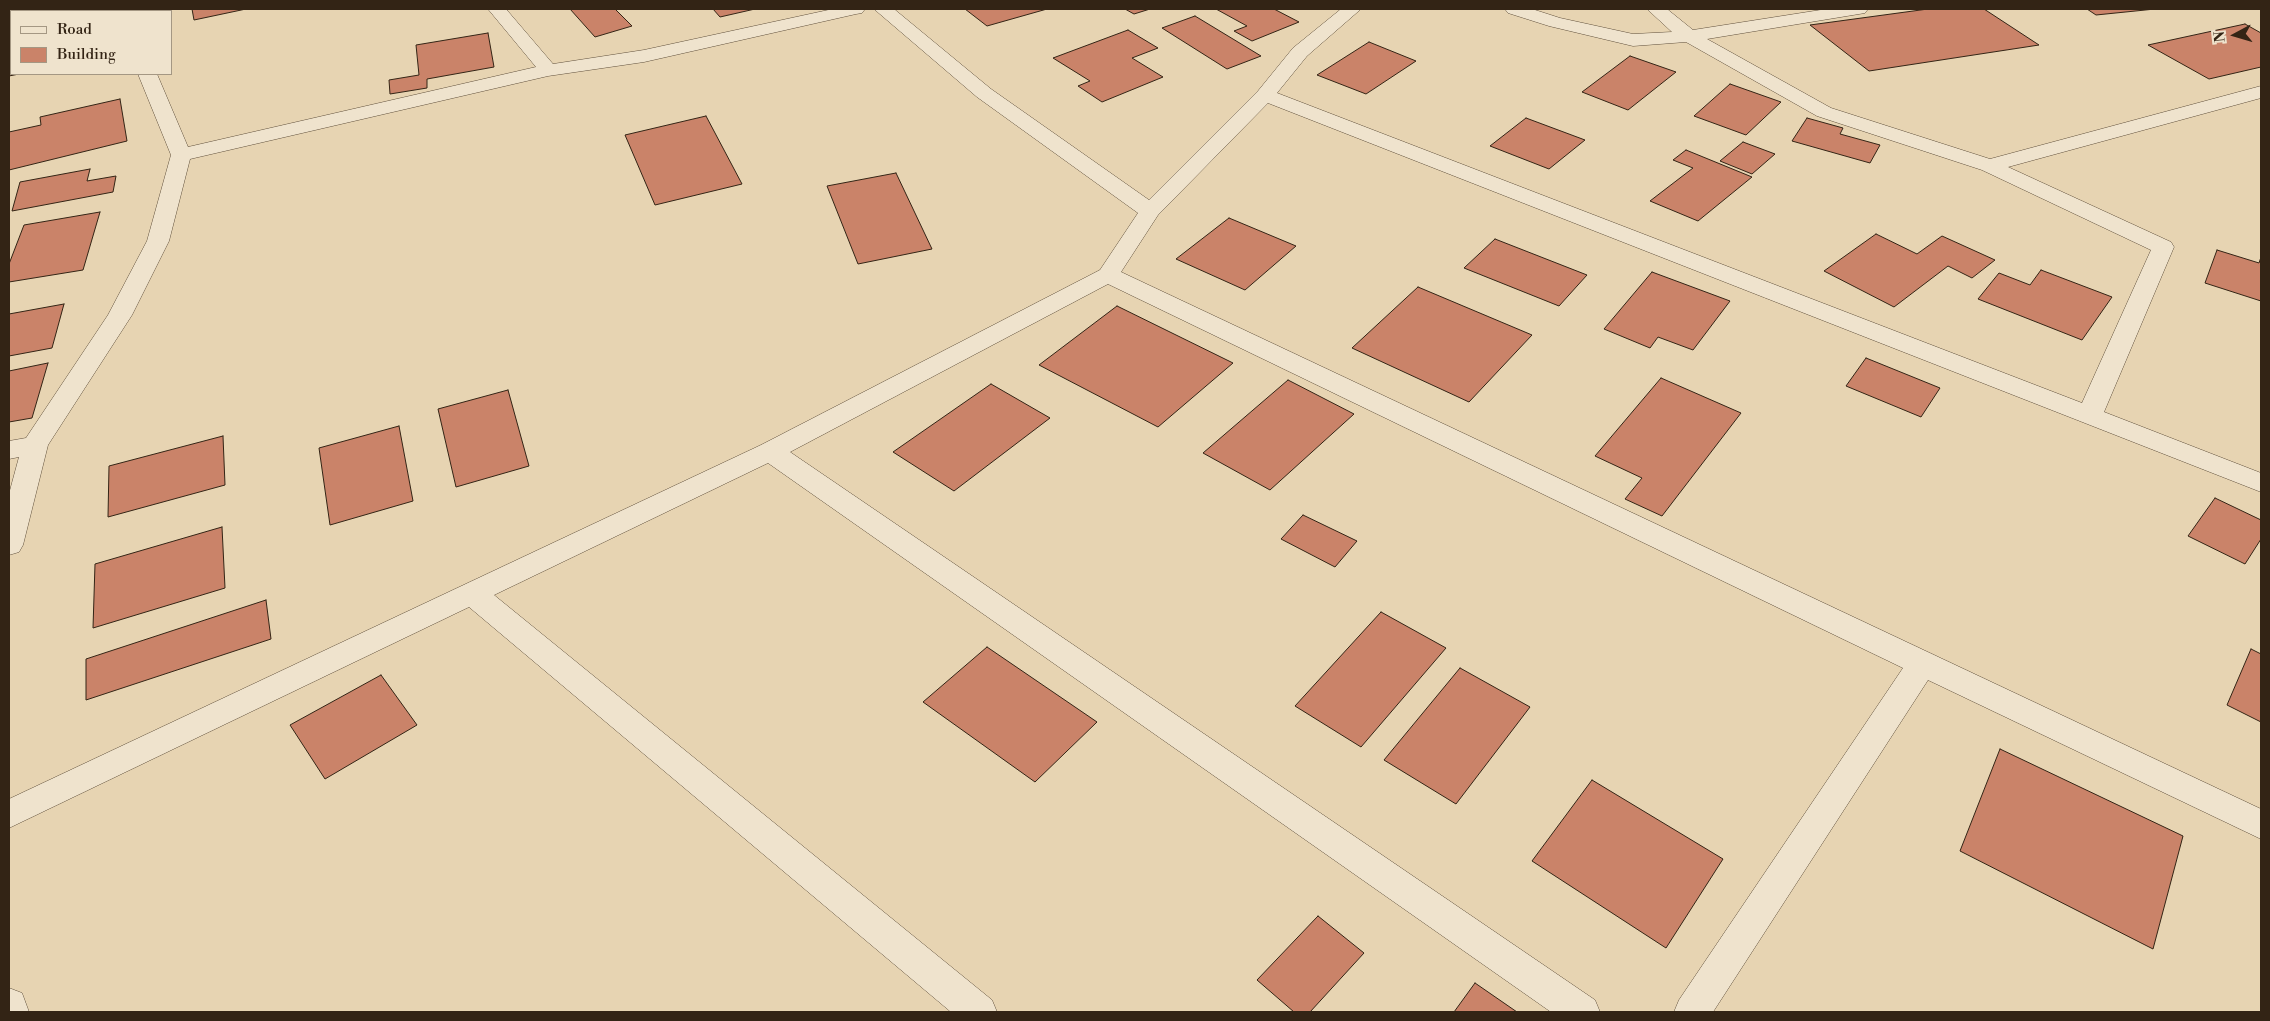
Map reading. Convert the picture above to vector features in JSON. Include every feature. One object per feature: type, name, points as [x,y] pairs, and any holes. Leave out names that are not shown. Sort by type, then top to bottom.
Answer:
[{"type":"street","points":[[497,9],[548,70]]},
{"type":"street","points":[[182,155],[548,70],[644,56],[856,9]]},
{"type":"street","points":[[883,9],[984,93],[1150,211]]},
{"type":"street","points":[[9,814],[770,450],[1108,276],[1150,211],[1266,95],[1300,52],[1352,9]]},
{"type":"street","points":[[1514,9],[1555,22],[1633,40],[1689,36],[1859,9]]},
{"type":"street","points":[[1656,9],[1689,36],[1824,112],[1989,166],[2162,247],[2089,416]]},
{"type":"street","points":[[9,545],[35,445],[120,315],[158,241],[182,155],[147,75]]},
{"type":"street","points":[[1989,166],[2261,92]]},
{"type":"street","points":[[1266,95],[2261,483]]},
{"type":"street","points":[[1108,276],[1923,662],[2261,825]]},
{"type":"street","points":[[9,450],[35,445]]},
{"type":"street","points":[[770,450],[1582,1012]]},
{"type":"street","points":[[472,593],[980,1012]]},
{"type":"street","points":[[1692,1012],[1923,662]]},
{"type":"street","points":[[9,1005],[11,1012]]},
{"type":"building","points":[[192,9],[246,9],[194,20]]},
{"type":"building","points":[[570,9],[615,9],[632,26],[595,37]]},
{"type":"building","points":[[713,9],[755,9],[720,17]]},
{"type":"building","points":[[965,9],[1047,9],[987,26]]},
{"type":"building","points":[[1125,9],[1150,9],[1134,14]]},
{"type":"building","points":[[1216,9],[1274,9],[1299,22],[1252,41],[1234,31],[1247,26]]},
{"type":"building","points":[[1928,9],[1984,9],[2039,45],[1869,71],[1810,25]]},
{"type":"building","points":[[2087,9],[2155,9],[2096,15]]},
{"type":"building","points":[[1195,16],[1261,56],[1227,69],[1162,28]]},
{"type":"building","points":[[2245,24],[2261,33],[2261,67],[2209,79],[2148,45]]},
{"type":"building","points":[[1128,30],[1158,48],[1132,58],[1163,77],[1102,102],[1078,86],[1090,81],[1053,58]]},
{"type":"building","points":[[488,33],[494,67],[427,79],[427,88],[390,94],[389,80],[419,75],[416,45]]},
{"type":"building","points":[[1369,42],[1416,61],[1366,94],[1317,75]]},
{"type":"building","points":[[9,46],[10,75],[14,75],[9,76]]},
{"type":"building","points":[[1630,56],[1676,72],[1628,110],[1582,92]]},
{"type":"building","points":[[1730,84],[1781,102],[1746,135],[1694,116]]},
{"type":"building","points":[[120,99],[127,141],[9,170],[9,132],[41,125],[40,117]]},
{"type":"building","points":[[706,116],[742,184],[655,205],[625,135]]},
{"type":"building","points":[[1526,118],[1585,140],[1549,169],[1490,146]]},
{"type":"building","points":[[1807,118],[1843,128],[1840,134],[1880,145],[1870,163],[1792,141]]},
{"type":"building","points":[[1743,142],[1775,154],[1752,174],[1720,161]]},
{"type":"building","points":[[1686,150],[1752,177],[1698,221],[1650,201],[1693,168],[1673,160]]},
{"type":"building","points":[[90,169],[87,181],[116,176],[113,192],[12,211],[20,182]]},
{"type":"building","points":[[896,173],[932,249],[858,264],[827,186]]},
{"type":"building","points":[[100,212],[83,270],[9,282],[9,264],[24,225]]},
{"type":"building","points":[[1229,218],[1296,246],[1245,290],[1176,259]]},
{"type":"building","points":[[1876,234],[1917,254],[1942,236],[1995,260],[1972,278],[1948,266],[1894,307],[1824,271]]},
{"type":"building","points":[[1495,239],[1587,275],[1559,306],[1464,268]]},
{"type":"building","points":[[2217,250],[2259,263],[2261,257],[2261,301],[2205,283]]},
{"type":"building","points":[[2041,270],[2112,297],[2082,340],[1978,299],[1999,273],[2030,285]]},
{"type":"building","points":[[1652,272],[1730,301],[1693,350],[1658,337],[1650,348],[1604,329]]},
{"type":"building","points":[[1418,287],[1532,335],[1469,402],[1352,348]]},
{"type":"building","points":[[64,304],[52,348],[9,356],[9,314]]},
{"type":"building","points":[[1117,306],[1233,363],[1158,427],[1039,365]]},
{"type":"building","points":[[1866,358],[1940,388],[1921,417],[1846,386]]},
{"type":"building","points":[[48,363],[32,418],[9,422],[9,371]]},
{"type":"building","points":[[1661,378],[1741,413],[1662,516],[1625,499],[1642,478],[1595,456]]},
{"type":"building","points":[[1288,380],[1354,414],[1270,490],[1203,453]]},
{"type":"building","points":[[991,384],[1050,418],[954,491],[893,452]]},
{"type":"building","points":[[508,390],[529,466],[456,487],[438,409]]},
{"type":"building","points":[[399,426],[413,501],[330,525],[319,448]]},
{"type":"building","points":[[223,436],[225,485],[108,517],[109,466]]},
{"type":"building","points":[[2215,498],[2261,520],[2261,539],[2245,564],[2188,536]]},
{"type":"building","points":[[1303,515],[1357,541],[1335,567],[1281,539]]},
{"type":"building","points":[[222,527],[225,588],[93,628],[95,564]]},
{"type":"building","points":[[266,600],[271,639],[86,700],[86,659]]},
{"type":"building","points":[[1381,612],[1446,648],[1361,747],[1295,706]]},
{"type":"building","points":[[987,647],[1097,722],[1035,782],[923,702]]},
{"type":"building","points":[[2251,649],[2261,654],[2261,722],[2227,705]]},
{"type":"building","points":[[1460,668],[1530,707],[1456,804],[1384,760]]},
{"type":"building","points":[[381,675],[417,725],[325,779],[290,725]]},
{"type":"building","points":[[2000,749],[2183,836],[2153,949],[1960,851]]},
{"type":"building","points":[[1592,780],[1723,859],[1666,948],[1532,861]]},
{"type":"building","points":[[1318,916],[1364,953],[1310,1012],[1294,1012],[1257,980]]},
{"type":"building","points":[[1475,983],[1517,1012],[1454,1012]]}]
